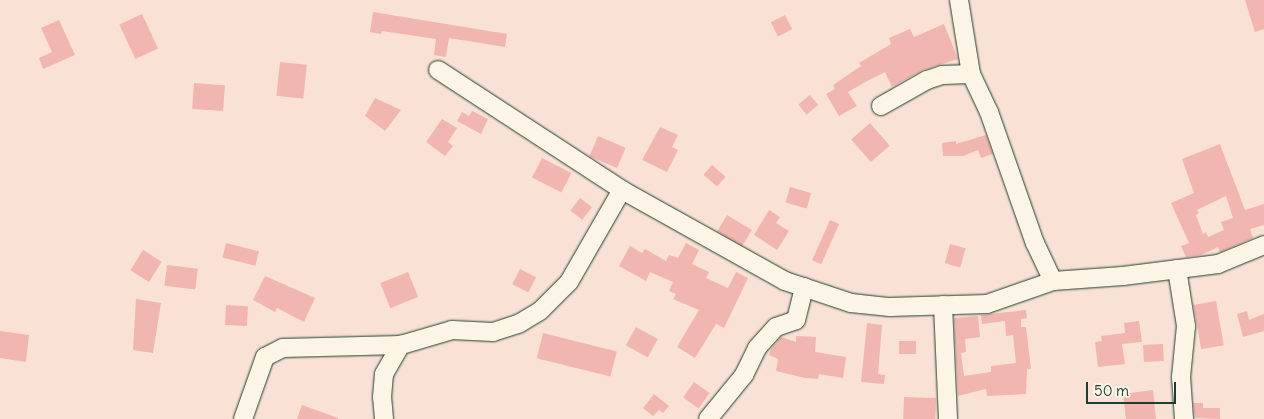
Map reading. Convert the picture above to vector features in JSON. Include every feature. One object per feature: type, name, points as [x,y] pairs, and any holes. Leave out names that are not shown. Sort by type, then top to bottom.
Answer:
[{"type":"street","points":[[959,0],[971,74],[989,112],[1035,243],[1054,281]]},
{"type":"street","points":[[438,70],[622,190],[648,202],[739,256],[804,287],[851,303],[890,307],[987,304],[1054,281],[1224,262],[1264,245]]},
{"type":"street","points":[[881,106],[927,80],[942,75],[971,74]]},
{"type":"street","points":[[243,419],[265,357],[283,348],[401,345],[452,330],[493,332],[520,324],[540,311],[569,282],[622,190]]},
{"type":"street","points":[[1177,268],[1186,326],[1181,377],[1184,419]]},
{"type":"street","points":[[708,419],[744,375],[757,348],[776,327],[796,320],[804,287]]},
{"type":"street","points":[[943,305],[948,419]]},
{"type":"street","points":[[384,419],[382,397],[384,374],[401,345]]},
{"type":"building","points":[[1245,0],[1264,0],[1264,29],[1255,32]]},
{"type":"building","points":[[373,12],[507,34],[505,47],[449,38],[446,57],[434,55],[436,39],[382,31],[381,34],[370,32]]},
{"type":"building","points":[[142,14],[158,48],[135,59],[119,25]]},
{"type":"building","points":[[785,15],[792,29],[778,37],[771,22]]},
{"type":"building","points":[[59,20],[75,55],[43,69],[39,58],[52,52],[41,28]]},
{"type":"building","points":[[944,24],[958,59],[923,70],[892,87],[885,72],[848,92],[857,106],[839,116],[826,94],[835,89],[833,85],[861,66],[859,63],[891,44],[889,38],[910,29],[914,37]]},
{"type":"building","points":[[280,62],[307,65],[303,99],[276,96]]},
{"type":"building","points":[[194,83],[225,85],[223,111],[192,109]]},
{"type":"building","points":[[810,95],[818,105],[807,115],[798,104]]},
{"type":"building","points":[[375,98],[401,110],[385,131],[365,116]]},
{"type":"building","points":[[472,111],[488,119],[481,134],[457,121],[462,112],[469,116]]},
{"type":"building","points":[[442,119],[457,128],[448,142],[453,146],[445,156],[426,142]]},
{"type":"building","points":[[870,123],[890,146],[871,162],[851,139]]},
{"type":"building","points":[[660,127],[678,135],[672,147],[678,150],[667,172],[642,160]]},
{"type":"building","points":[[986,135],[993,154],[981,158],[978,150],[963,156],[943,156],[942,143],[956,141],[956,144]]},
{"type":"building","points":[[598,136],[626,148],[617,168],[589,156]]},
{"type":"building","points":[[1220,144],[1245,210],[1264,204],[1264,225],[1250,229],[1253,238],[1220,252],[1218,247],[1201,255],[1186,257],[1181,246],[1189,243],[1171,203],[1194,193],[1182,159]],"holes":[[[1226,196],[1233,218],[1221,222],[1224,230],[1208,237],[1206,232],[1203,234],[1196,215],[1199,213],[1197,210]]]},
{"type":"building","points":[[542,158],[571,173],[561,193],[532,178]]},
{"type":"building","points":[[712,165],[726,177],[717,187],[703,175]]},
{"type":"building","points":[[790,187],[811,193],[807,208],[786,202]]},
{"type":"building","points":[[580,198],[592,207],[582,220],[570,211]]},
{"type":"building","points":[[769,210],[780,217],[776,223],[789,231],[777,250],[754,235]]},
{"type":"building","points":[[727,215],[752,230],[742,246],[717,231]]},
{"type":"building","points":[[830,220],[839,224],[821,264],[812,260]]},
{"type":"building","points":[[226,243],[259,251],[255,266],[222,258]]},
{"type":"building","points":[[686,243],[699,250],[692,264],[709,272],[706,278],[728,288],[736,272],[748,278],[724,328],[716,324],[695,358],[677,347],[699,310],[673,299],[676,294],[669,291],[673,282],[650,272],[646,281],[619,266],[630,246],[642,253],[645,249],[666,261],[669,255],[678,258]]},
{"type":"building","points":[[950,244],[965,248],[960,267],[945,263]]},
{"type":"building","points":[[143,250],[162,262],[149,282],[130,270]]},
{"type":"building","points":[[167,265],[198,269],[195,290],[164,286]]},
{"type":"building","points":[[520,269],[536,277],[528,292],[512,284]]},
{"type":"building","points":[[408,272],[418,297],[390,308],[380,283]]},
{"type":"building","points":[[265,276],[315,298],[304,322],[277,308],[275,312],[253,300]]},
{"type":"building","points":[[136,299],[161,303],[153,353],[133,350]]},
{"type":"building","points":[[1216,301],[1224,345],[1201,349],[1193,305]]},
{"type":"building","points":[[226,305],[248,306],[247,326],[225,325]]},
{"type":"building","points":[[1026,310],[1027,318],[1021,319],[1021,327],[1026,327],[1031,369],[1027,369],[1026,394],[987,396],[986,389],[958,396],[954,318],[978,316],[980,337],[965,339],[966,352],[961,353],[964,376],[991,372],[991,366],[1016,363],[1013,335],[1006,336],[1005,321],[982,324],[981,315]]},
{"type":"building","points":[[1247,311],[1249,320],[1264,314],[1264,331],[1243,337],[1237,314]]},
{"type":"building","points":[[1139,321],[1142,342],[1122,344],[1125,364],[1098,367],[1095,342],[1102,341],[1101,336],[1125,333],[1124,323]]},
{"type":"building","points":[[867,323],[882,325],[878,374],[885,375],[884,384],[861,382]]},
{"type":"building","points":[[636,327],[658,339],[648,357],[626,345]]},
{"type":"building","points":[[0,331],[29,335],[26,362],[0,358]]},
{"type":"building","points":[[543,333],[617,351],[610,377],[537,358]]},
{"type":"building","points":[[796,336],[816,337],[815,352],[846,357],[843,378],[819,374],[818,379],[805,378],[776,371],[778,359],[769,355],[771,349],[781,337],[796,342]]},
{"type":"building","points":[[899,341],[916,341],[916,354],[899,354]]},
{"type":"building","points":[[1163,344],[1164,361],[1144,362],[1143,345]]},
{"type":"building","points":[[694,382],[710,393],[699,408],[683,398]]},
{"type":"building","points":[[1153,390],[1156,419],[1126,419],[1123,394]]},
{"type":"building","points":[[654,394],[669,406],[663,413],[659,410],[653,416],[643,408]]},
{"type":"building","points":[[904,397],[936,398],[935,419],[903,419]]},
{"type":"building","points":[[1193,403],[1203,403],[1203,408],[1220,408],[1220,419],[1195,418]]},
{"type":"building","points":[[302,405],[338,418],[338,419],[297,419]]}]
